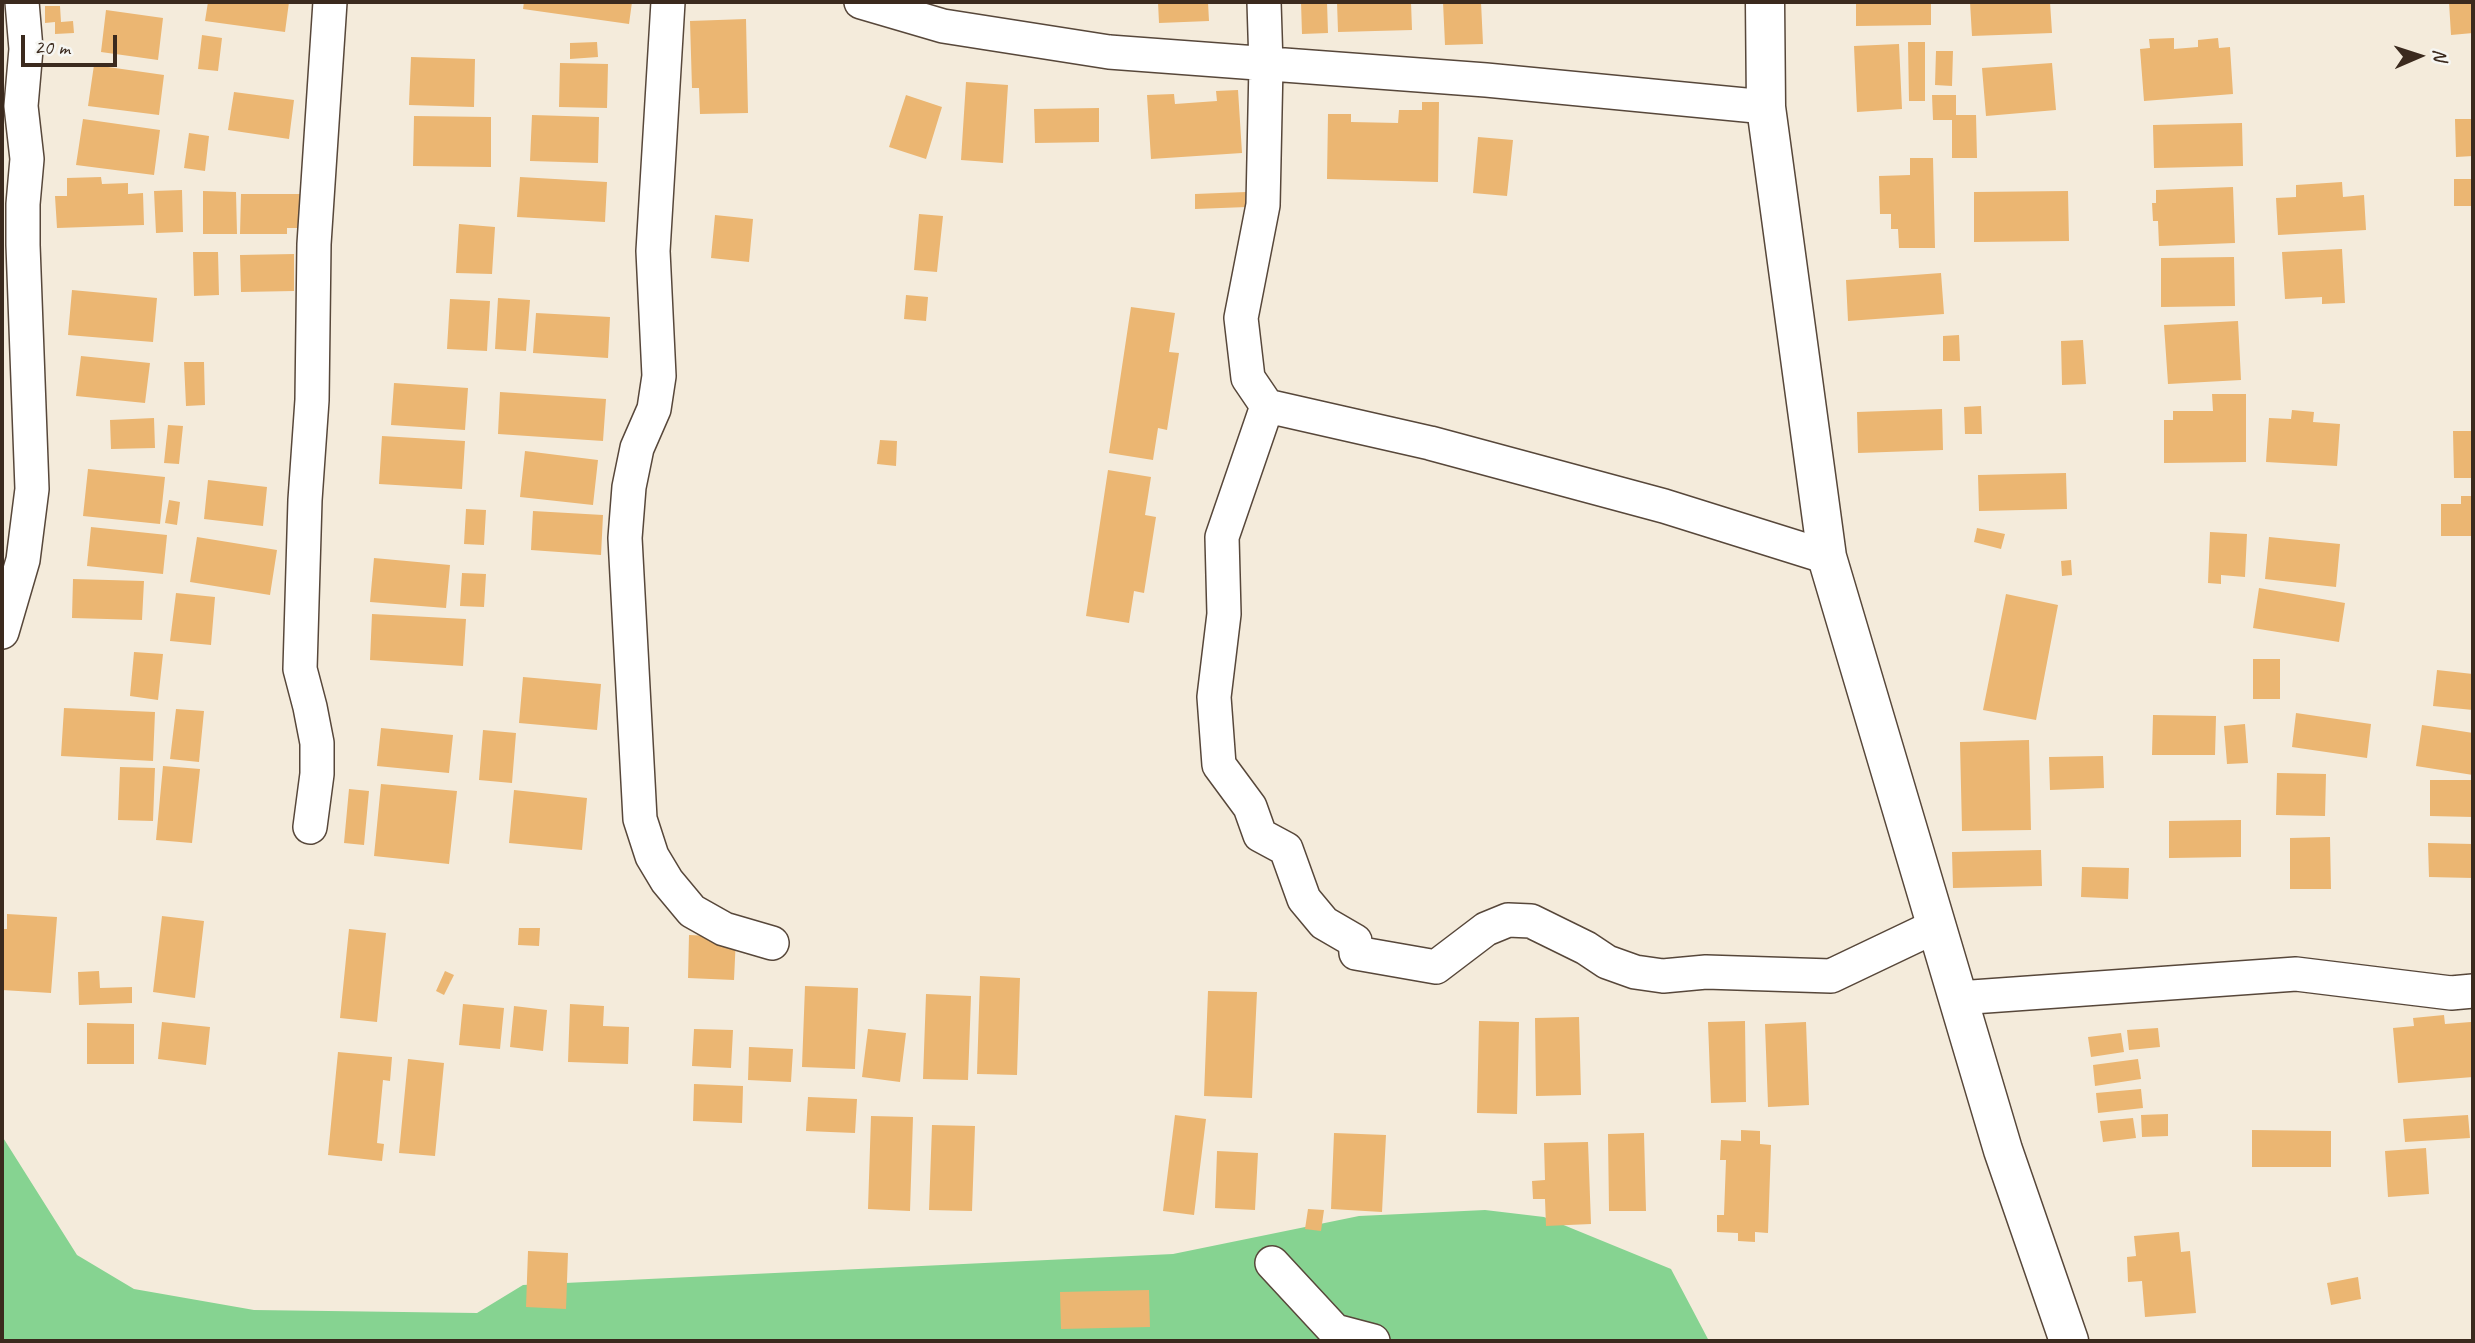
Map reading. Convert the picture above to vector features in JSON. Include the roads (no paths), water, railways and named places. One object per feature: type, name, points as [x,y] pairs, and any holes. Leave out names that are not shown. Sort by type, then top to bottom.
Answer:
[{"type":"street","points":[[2,632],[23,560],[32,489],[23,245],[27,159],[20,106],[26,49],[22,2]]},
{"type":"street","points":[[310,827],[317,774],[317,743],[300,669],[305,500],[312,400],[314,244],[330,2]]},
{"type":"street","points":[[667,2],[653,251],[659,376],[654,410],[637,448],[629,487],[625,538],[640,819],[652,856],[667,881],[692,911],[724,929],[772,943]]},
{"type":"street","points":[[861,2],[943,14],[1108,52],[1434,76],[1766,107]]},
{"type":"street","points":[[1264,2],[1266,65],[1263,205],[1241,318],[1248,378],[1267,406],[1495,461],[1664,506],[1827,557]]},
{"type":"street","points":[[1765,2],[1766,107],[1827,557],[2003,1150],[2068,1341]]},
{"type":"street","points":[[1267,406],[1222,537],[1224,614],[1214,696],[1219,765],[1250,807],[1260,835],[1286,849],[1304,899],[1324,923],[1355,941],[1356,953],[1436,967],[1486,929],[1508,920],[1531,921],[1586,948],[1607,962],[1635,972],[1663,976],[1706,972],[1831,976],[1937,926]]},
{"type":"street","points":[[1958,998],[2296,974],[2451,993],[2473,991]]},
{"type":"street","points":[[1272,1263],[1335,1331],[1373,1341]]}]
